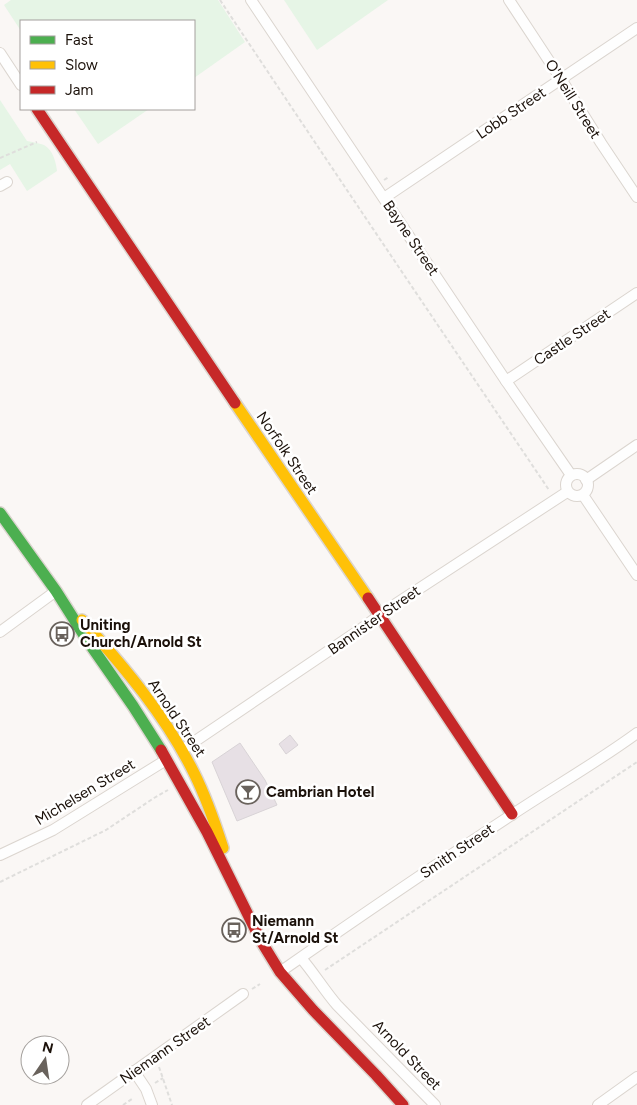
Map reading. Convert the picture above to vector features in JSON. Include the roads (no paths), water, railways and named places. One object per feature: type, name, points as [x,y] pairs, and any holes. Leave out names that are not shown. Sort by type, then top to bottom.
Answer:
[{"type":"main road","name":"Norfolk Street","points":[[38,110],[512,814]]},
{"type":"main road","name":"Arnold Street","points":[[0,513],[56,591],[87,640],[134,706],[189,798],[261,941],[280,972],[313,1010],[403,1105]]},
{"type":"main road","name":"Arnold Street","points":[[56,591],[119,662],[152,705],[182,750],[207,800],[234,885]]},
{"type":"main road","name":"Michelsen Street","points":[[166,760],[182,750]]},
{"type":"main road","name":"Arnold Street","points":[[376,1075],[412,1105]]},
{"type":"street","name":"Bayne Street","points":[[251,0],[571,476]]},
{"type":"street","name":"O'Neill Street","points":[[509,0],[637,197]]},
{"type":"street","name":"Lobb Street","points":[[384,198],[637,28]]},
{"type":"street","points":[[0,52],[20,83]]},
{"type":"street","name":"Castle Street","points":[[506,381],[637,293]]},
{"type":"street","points":[[586,480],[637,445]]},
{"type":"street","points":[[580,474],[586,480],[588,483],[587,489],[583,494],[572,496],[567,492],[565,484],[571,476],[580,474]]},
{"type":"street","name":"Bannister Street","points":[[182,750],[379,615],[567,492]]},
{"type":"street","points":[[583,494],[637,575]]},
{"type":"street","points":[[0,632],[56,591]]},
{"type":"street","name":"Smith Street","points":[[280,972],[512,814],[637,733]]},
{"type":"street","name":"Michelsen Street","points":[[0,855],[52,830],[166,760]]},
{"type":"street","name":"Arnold Street","points":[[301,958],[327,994],[435,1105]]},
{"type":"street","name":"Niemann Street","points":[[87,1105],[244,994]]},
{"type":"street","points":[[134,1071],[146,1089],[152,1105]]},
{"type":"street","points":[[598,1105],[637,1077]]},
{"type":"place","name":"Uniting Church/Arnold St","points":[[62,634]]},
{"type":"place","name":"Cambrian Hotel","points":[[248,792]]},
{"type":"place","name":"Niemann St/Arnold St","points":[[234,930]]}]
